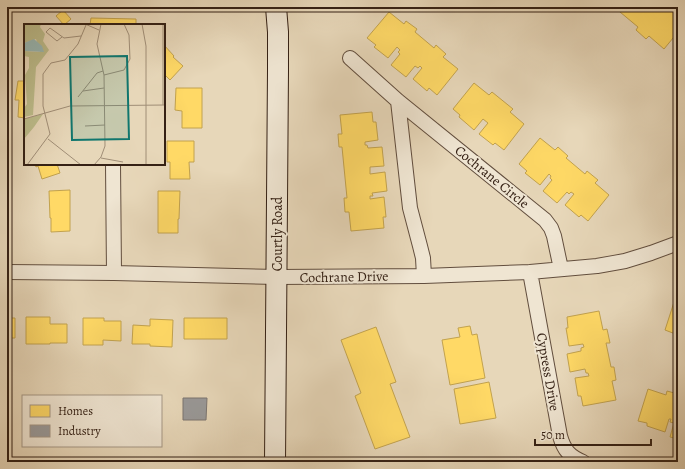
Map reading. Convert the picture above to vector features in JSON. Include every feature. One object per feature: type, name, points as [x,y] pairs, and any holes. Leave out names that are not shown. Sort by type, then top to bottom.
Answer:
[{"type":"street","name":"Courtly Road","points":[[275,462],[278,70],[276,7]]},
{"type":"street","name":"Cochrane Circle","points":[[350,58],[398,101],[545,220],[551,228],[554,236],[561,269]]},
{"type":"street","points":[[398,101],[410,208],[420,246],[424,276]]},
{"type":"street","points":[[114,165],[114,273]]},
{"type":"street","name":"Cochrane Drive","points":[[7,272],[277,277],[424,276],[530,272],[597,266],[625,261],[678,243]]},
{"type":"street","name":"Cypress Drive","points":[[530,272],[560,436],[563,446],[568,454],[583,462]]},
{"type":"building: Homes","points":[[614,7],[654,7],[655,8],[653,10],[655,12],[660,7],[672,7],[678,12],[678,32],[664,49],[649,36],[646,39],[636,30],[638,27]]},
{"type":"building: Homes","points":[[63,10],[71,19],[63,24],[56,16]]},
{"type":"building: Homes","points":[[389,12],[404,24],[406,21],[417,29],[415,32],[434,48],[436,45],[446,54],[443,57],[458,69],[437,95],[429,88],[427,91],[413,79],[422,68],[420,66],[418,68],[415,66],[406,77],[391,65],[400,54],[398,52],[400,50],[397,47],[388,58],[374,47],[376,45],[367,38]]},
{"type":"building: Homes","points":[[91,18],[136,19],[136,24],[90,24]]},
{"type":"building: Homes","points":[[165,46],[174,56],[173,57],[183,66],[170,80],[165,75]]},
{"type":"building: Homes","points":[[18,81],[24,81],[24,118],[18,117],[19,100],[15,100]]},
{"type":"building: Homes","points":[[474,83],[489,95],[492,92],[513,109],[510,112],[524,124],[504,150],[495,143],[493,145],[479,134],[488,123],[483,119],[474,130],[459,117],[460,115],[453,109]]},
{"type":"building: Homes","points":[[176,88],[202,88],[202,128],[182,128],[182,111],[175,110]]},
{"type":"building: Homes","points":[[372,112],[373,122],[376,122],[378,140],[365,142],[365,145],[367,145],[368,148],[382,147],[384,166],[370,167],[370,174],[385,172],[387,191],[372,193],[373,196],[370,196],[370,199],[384,197],[386,217],[383,217],[384,228],[351,231],[349,212],[345,212],[344,198],[347,198],[342,147],[339,147],[338,134],[342,134],[340,115]]},
{"type":"building: Homes","points":[[540,138],[555,150],[558,147],[568,156],[566,158],[585,174],[587,171],[598,180],[595,183],[609,195],[588,221],[581,215],[579,217],[565,205],[574,194],[571,192],[569,194],[567,192],[557,203],[543,191],[552,180],[550,178],[551,176],[549,174],[540,185],[525,173],[527,171],[519,164]]},
{"type":"building: Homes","points":[[167,141],[194,141],[194,162],[189,162],[190,179],[170,179],[170,162],[167,162]]},
{"type":"building: Homes","points":[[35,165],[57,165],[60,173],[42,179],[38,166],[36,167]]},
{"type":"building: Homes","points":[[70,190],[70,231],[51,232],[49,191]]},
{"type":"building: Homes","points":[[158,191],[180,191],[178,233],[158,233]]},
{"type":"building: Homes","points":[[675,299],[678,300],[678,335],[665,330]]},
{"type":"building: Homes","points":[[599,311],[603,330],[607,329],[610,343],[606,343],[611,367],[614,367],[616,380],[612,381],[616,400],[583,406],[581,396],[578,396],[575,378],[589,376],[585,369],[570,372],[567,354],[581,351],[581,348],[584,347],[583,344],[569,346],[566,328],[568,328],[567,317]]},
{"type":"building: Homes","points":[[26,317],[50,317],[50,324],[67,324],[67,343],[26,344]]},
{"type":"building: Homes","points":[[7,318],[15,318],[15,338],[7,338]]},
{"type":"building: Homes","points":[[83,318],[104,318],[104,321],[121,321],[121,341],[103,340],[103,345],[83,345]]},
{"type":"building: Homes","points":[[184,318],[227,318],[227,339],[184,339]]},
{"type":"building: Homes","points":[[150,319],[173,320],[172,347],[150,346],[150,344],[132,344],[133,325],[150,326]]},
{"type":"building: Homes","points":[[470,326],[472,335],[477,334],[485,378],[450,385],[442,340],[460,337],[458,328]]},
{"type":"building: Homes","points":[[376,327],[396,382],[390,384],[410,437],[375,449],[355,396],[361,393],[341,340]]},
{"type":"building: Homes","points":[[489,382],[496,418],[460,424],[454,389]]},
{"type":"building: Homes","points":[[648,389],[666,395],[667,391],[678,394],[678,439],[670,437],[674,423],[670,422],[671,419],[669,419],[665,432],[647,426],[647,423],[638,421]]},
{"type":"building: Industry","points":[[183,398],[207,398],[206,420],[183,420]]}]
